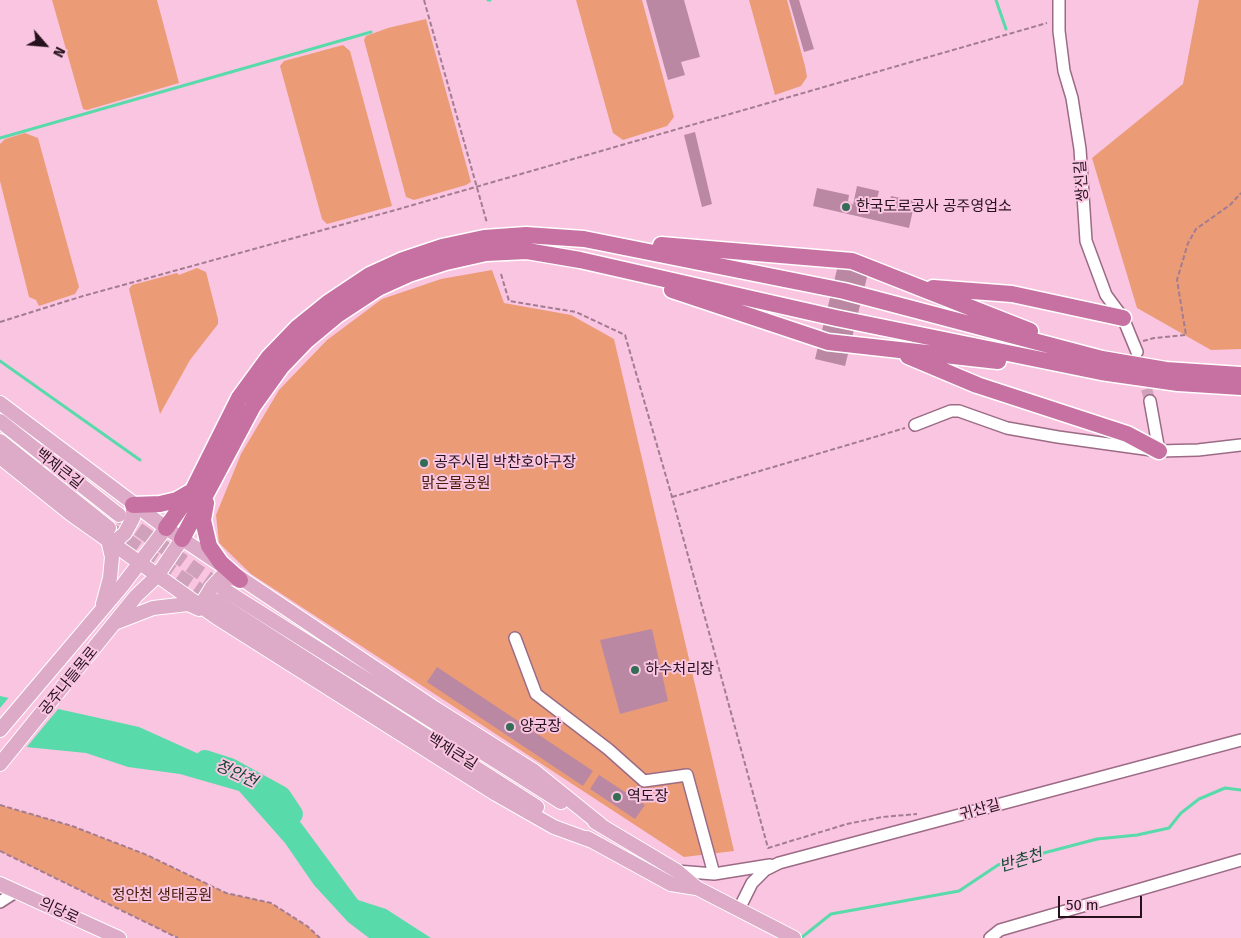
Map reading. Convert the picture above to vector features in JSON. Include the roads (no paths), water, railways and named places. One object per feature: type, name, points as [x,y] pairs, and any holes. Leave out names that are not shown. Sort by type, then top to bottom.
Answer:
[{"type":"highway","points":[[182,540],[239,398],[269,357],[297,328],[328,303],[370,274],[403,260],[442,247],[484,238],[526,236],[584,239],[852,261],[1101,366]]},
{"type":"highway","points":[[584,239],[844,291],[1101,366]]},
{"type":"highway","points":[[166,528],[200,494],[252,406],[280,367],[307,340],[337,315],[378,288],[409,274],[446,262],[486,254],[527,251],[580,260],[836,318],[1101,366],[1178,383],[1241,387]]},
{"type":"highway","points":[[580,260],[828,342],[1101,366],[1241,375]]},
{"type":"highway","points":[[917,287],[1012,294],[1123,318]]},
{"type":"highway","points":[[892,349],[977,385],[1128,434],[1159,451]]},
{"type":"highway","points":[[133,505],[160,504],[200,494]]},
{"type":"highway","points":[[200,494],[209,546],[221,563],[240,580]]},
{"type":"main road","points":[[0,403],[133,505],[182,540],[436,709],[534,771],[601,825]]},
{"type":"main road","name":"백제큰길","points":[[0,421],[119,515]]},
{"type":"main road","name":"백제큰길","points":[[0,441],[109,534]]},
{"type":"main road","points":[[0,457],[117,540],[125,533],[133,518],[133,505]]},
{"type":"main road","name":"공주나들목로","points":[[0,730],[102,607],[116,582],[140,563],[166,528]]},
{"type":"main road","points":[[109,534],[140,563],[216,617],[496,794],[554,827],[595,842]]},
{"type":"main road","points":[[109,534],[116,582]]},
{"type":"main road","name":"공주나들목로","points":[[0,764],[136,596],[158,576],[182,540]]},
{"type":"main road","points":[[216,617],[205,606],[204,600],[208,592],[221,577],[240,580]]},
{"type":"main road","name":"백제큰길","points":[[223,588],[569,807],[677,871],[697,888],[794,938]]},
{"type":"main road","name":"백제큰길","points":[[214,600],[558,821],[671,884],[697,888]]},
{"type":"main road","points":[[116,623],[153,608],[188,604],[216,617]]},
{"type":"main road","name":"의당로","points":[[0,884],[119,938]]},
{"type":"street","name":"쌍신길","points":[[1060,0],[1059,20],[1064,71],[1072,98],[1080,149],[1086,240],[1106,295],[1123,318],[1135,348]]},
{"type":"street","points":[[1150,401],[1159,451]]},
{"type":"street","points":[[915,425],[951,411],[959,411],[1007,428],[1159,451],[1198,450],[1241,445]]},
{"type":"street","points":[[515,638],[536,694],[608,749],[644,781],[687,775],[714,874]]},
{"type":"street","name":"귀산길","points":[[740,909],[752,883],[765,870],[779,862],[1241,740]]},
{"type":"street","points":[[990,938],[1000,930],[1241,860]]},
{"type":"street","points":[[677,871],[714,874],[752,869],[779,862]]},
{"type":"street","points":[[0,902],[17,891]]},
{"type":"water","points":[[0,696],[139,727],[230,768],[281,796],[358,900],[386,909],[431,938],[369,938],[348,922],[314,885],[285,843],[239,791],[180,774],[128,767],[86,753],[26,747],[0,737]]},
{"type":"waterway","points":[[996,0],[1006,29]]},
{"type":"waterway","points":[[0,138],[371,32]]},
{"type":"waterway","points":[[0,361],[140,460]]},
{"type":"waterway","name":"정안천","points":[[205,760],[230,768],[281,796],[293,814]]},
{"type":"waterway","name":"반촌천","points":[[801,938],[831,914],[959,891],[998,865],[1097,839],[1137,835],[1169,828],[1181,813],[1199,799],[1225,788],[1241,790]]},
{"type":"tunnel","points":[[1142,373],[1150,401]]},
{"type":"tunnel","points":[[121,517],[223,589]]},
{"type":"tunnel","points":[[109,528],[214,600]]},
{"type":"place","name":"한국도로공사 공주영업소","points":[[846,207]]},
{"type":"place","name":"공주시립 박찬호야구장","points":[[424,463]]},
{"type":"place","name":"하수처리장","points":[[635,670]]},
{"type":"place","name":"양궁장","points":[[510,727]]},
{"type":"place","name":"역도장","points":[[617,797]]},
{"type":"park label","name":"맑은물공원","points":[[456,484]]},
{"type":"park label","name":"정안천 생태공원","points":[[162,896]]}]
